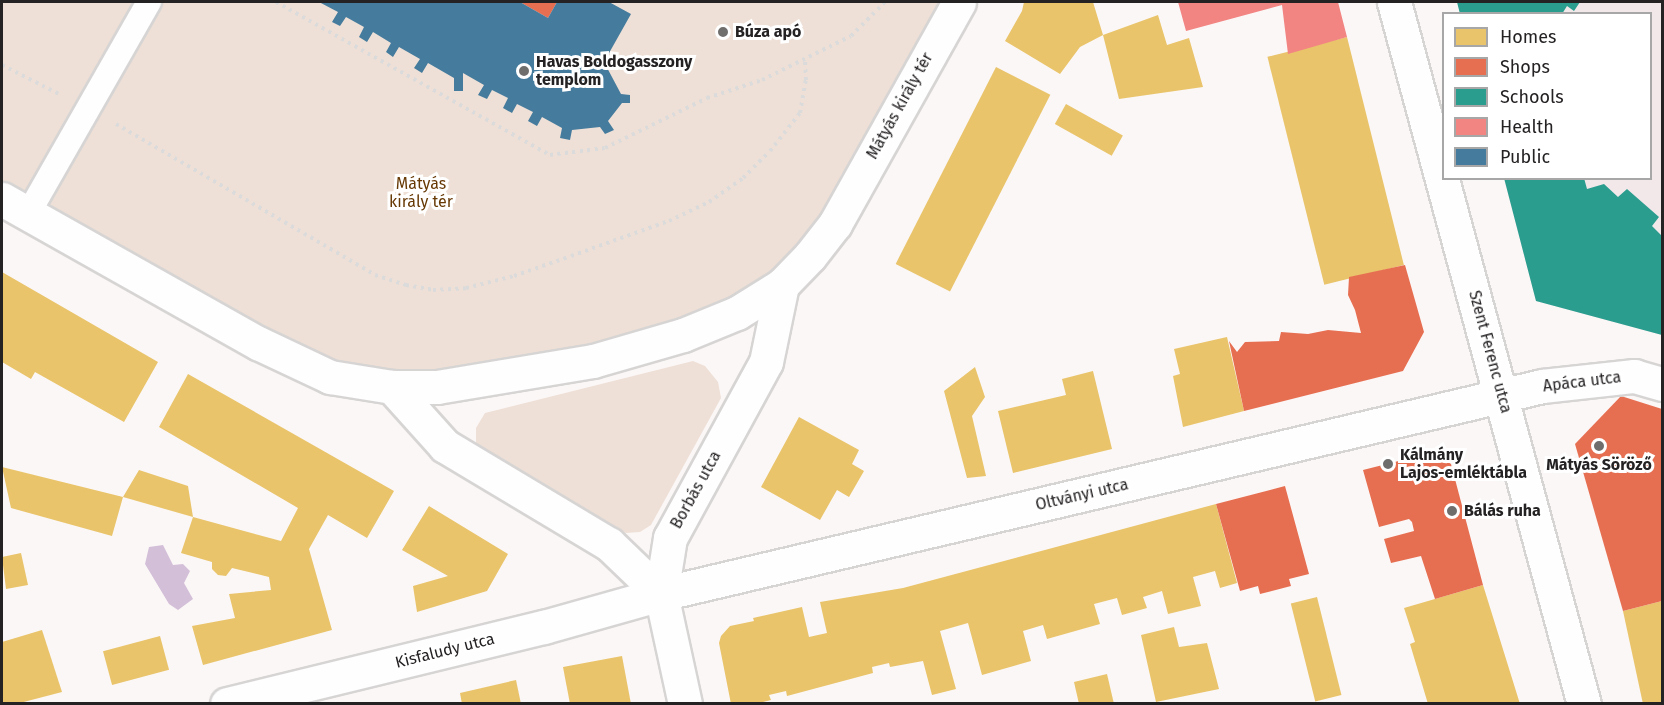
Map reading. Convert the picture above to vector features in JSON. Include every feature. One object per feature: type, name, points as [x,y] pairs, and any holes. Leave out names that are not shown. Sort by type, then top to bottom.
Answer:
[{"type":"street","name":"Mátyás király tér","points":[[15,207],[258,343],[330,376],[392,387],[437,387],[593,361],[683,335],[737,313],[782,285],[810,256],[835,224],[959,2]]},
{"type":"street","name":"Szent Ferenc utca","points":[[1394,2],[1442,176]]},
{"type":"street","name":"Szent Ferenc utca","points":[[1443,180],[1584,704]]},
{"type":"street","name":"Borbás utca","points":[[685,704],[662,594],[670,538],[766,362],[782,285]]},
{"type":"street","name":"Apáca utca","points":[[1502,394],[1542,386],[1634,376],[1662,384]]},
{"type":"street","points":[[392,387],[445,446],[609,544],[662,594]]},
{"type":"street","name":"Oltványi utca","points":[[662,594],[1438,412],[1502,394]]},
{"type":"street","name":"Kisfaludy utca","points":[[226,704],[544,627],[662,594]]},
{"type":"lane","points":[[15,207],[89,109],[149,2]]},
{"type":"path","points":[[276,2],[550,155],[606,148],[707,98],[762,80],[851,36],[885,2]]},
{"type":"path","points":[[2,65],[89,109],[375,275],[405,285],[433,290],[466,288],[514,276],[669,220],[709,202],[743,178],[770,151],[800,113],[806,80],[805,60]]},
{"type":"shaded area","points":[[1457,2],[1662,2],[1662,335],[1536,301],[1504,180],[1652,180],[1652,12],[1460,12]]},
{"type":"shaded area","points":[[163,545],[173,565],[183,564],[190,571],[184,583],[193,599],[178,610],[169,604],[145,564],[149,547]]},
{"type":"green space","name":"Mátyás király tér","points":[[2,2],[959,2],[782,285],[502,378],[330,377],[2,199]]},
{"type":"green space","points":[[693,361],[705,366],[718,382],[721,398],[651,525],[640,532],[626,533],[487,454],[476,443],[476,428],[485,413]]},
{"type":"building: Homes","points":[[1024,2],[1093,2],[1103,35],[1080,47],[1060,74],[1005,41],[1022,11]]},
{"type":"building: Homes","points":[[1158,15],[1167,45],[1189,38],[1203,87],[1119,99],[1103,35]]},
{"type":"building: Homes","points":[[1347,37],[1404,265],[1324,285],[1267,57]]},
{"type":"building: Homes","points":[[996,67],[1050,95],[950,292],[896,264]]},
{"type":"building: Homes","points":[[1066,104],[1123,136],[1112,156],[1055,124]]},
{"type":"building: Homes","points":[[2,272],[158,362],[124,422],[35,372],[31,379],[2,362]]},
{"type":"building: Homes","points":[[1227,337],[1244,411],[1183,427],[1173,376],[1180,374],[1174,349]]},
{"type":"building: Homes","points":[[975,367],[985,397],[972,416],[986,476],[967,478],[944,391]]},
{"type":"building: Homes","points":[[1093,371],[1112,449],[1013,473],[998,411],[1066,395],[1062,379]]},
{"type":"building: Homes","points":[[188,374],[394,491],[367,538],[328,515],[309,549],[332,630],[203,665],[192,626],[235,618],[229,594],[271,590],[269,577],[232,568],[226,576],[218,575],[212,569],[212,562],[181,553],[193,517],[281,541],[298,508],[159,427]]},
{"type":"building: Homes","points":[[799,417],[859,450],[852,464],[864,471],[849,497],[837,490],[820,520],[761,487]]},
{"type":"building: Homes","points":[[2,467],[123,497],[112,536],[11,508]]},
{"type":"building: Homes","points":[[139,470],[188,486],[193,517],[123,497]]},
{"type":"building: Homes","points":[[1216,504],[1237,583],[1220,588],[1215,571],[1193,577],[1201,606],[1168,614],[1162,591],[1143,597],[1147,608],[1122,615],[1117,598],[1094,604],[1100,624],[1047,639],[1043,625],[1023,631],[1031,661],[982,675],[968,623],[940,631],[956,689],[932,695],[923,661],[890,667],[889,663],[872,667],[873,673],[787,696],[786,691],[769,695],[771,700],[755,704],[731,704],[719,643],[721,636],[730,626],[754,621],[753,618],[802,607],[809,637],[827,633],[820,602],[903,588]]},
{"type":"building: Homes","points":[[429,506],[508,554],[487,591],[417,612],[413,586],[448,576],[402,550]]},
{"type":"building: Homes","points":[[21,553],[28,585],[6,589],[2,557]]},
{"type":"building: Homes","points":[[1483,585],[1520,704],[1428,704],[1410,644],[1415,642],[1404,608]]},
{"type":"building: Homes","points":[[1317,597],[1341,695],[1315,702],[1291,604]]},
{"type":"building: Homes","points":[[1662,601],[1662,704],[1643,704],[1623,611]]},
{"type":"building: Homes","points":[[1174,627],[1179,647],[1207,643],[1219,689],[1156,702],[1141,635]]},
{"type":"building: Homes","points":[[42,630],[62,692],[16,704],[2,704],[2,642]]},
{"type":"building: Homes","points":[[160,636],[169,670],[112,685],[103,651]]},
{"type":"building: Homes","points":[[622,656],[631,704],[570,704],[563,667]]},
{"type":"building: Homes","points":[[1107,674],[1114,704],[1079,704],[1074,682]]},
{"type":"building: Homes","points":[[516,680],[521,704],[462,704],[460,693]]},
{"type":"building: Shops","points":[[520,2],[557,2],[548,18]]},
{"type":"building: Shops","points":[[1405,265],[1424,332],[1403,371],[1244,411],[1229,341],[1237,352],[1245,342],[1279,341],[1281,332],[1308,334],[1328,330],[1361,333],[1348,295],[1349,277]]},
{"type":"building: Shops","points":[[1621,396],[1662,409],[1662,601],[1623,611],[1575,444]]},
{"type":"building: Shops","points":[[1434,452],[1451,464],[1483,585],[1435,599],[1421,556],[1391,563],[1384,539],[1414,531],[1412,522],[1409,519],[1379,527],[1363,470]]},
{"type":"building: Shops","points":[[1285,486],[1309,574],[1289,579],[1291,586],[1260,594],[1258,586],[1240,591],[1216,504]]},
{"type":"building: Schools","points":[[1457,2],[1580,2],[1574,11],[1567,6],[1563,12],[1460,12]]},
{"type":"building: Schools","points":[[1505,180],[1585,180],[1587,189],[1604,184],[1618,197],[1627,189],[1659,217],[1652,226],[1662,236],[1662,335],[1536,301]]},
{"type":"building: Health","points":[[1178,2],[1338,2],[1347,37],[1288,54],[1282,5],[1186,31]]},
{"type":"building: Public","name":"Havas Boldogasszony templom","points":[[319,2],[520,2],[548,18],[557,2],[609,2],[631,14],[604,62],[621,94],[630,95],[630,103],[622,103],[608,121],[614,130],[605,134],[600,127],[572,130],[570,140],[560,138],[562,128],[542,117],[537,126],[528,121],[533,112],[517,104],[512,113],[503,108],[508,98],[492,90],[487,99],[478,95],[484,85],[463,73],[463,91],[454,91],[454,78],[428,63],[422,73],[414,68],[420,59],[399,47],[393,57],[386,52],[391,43],[373,32],[367,42],[359,37],[364,27],[346,17],[340,26],[332,22],[338,12]]},
{"type":"place","name":"Búza apó","points":[[723,32]]},
{"type":"place","name":"Havas Boldogasszony templom","points":[[524,71]]},
{"type":"place","name":"Mátyás Söröző","points":[[1599,446]]},
{"type":"place","name":"Kálmány Lajos-emléktábla","points":[[1388,464]]},
{"type":"place","name":"Bálás ruha","points":[[1452,511]]}]
